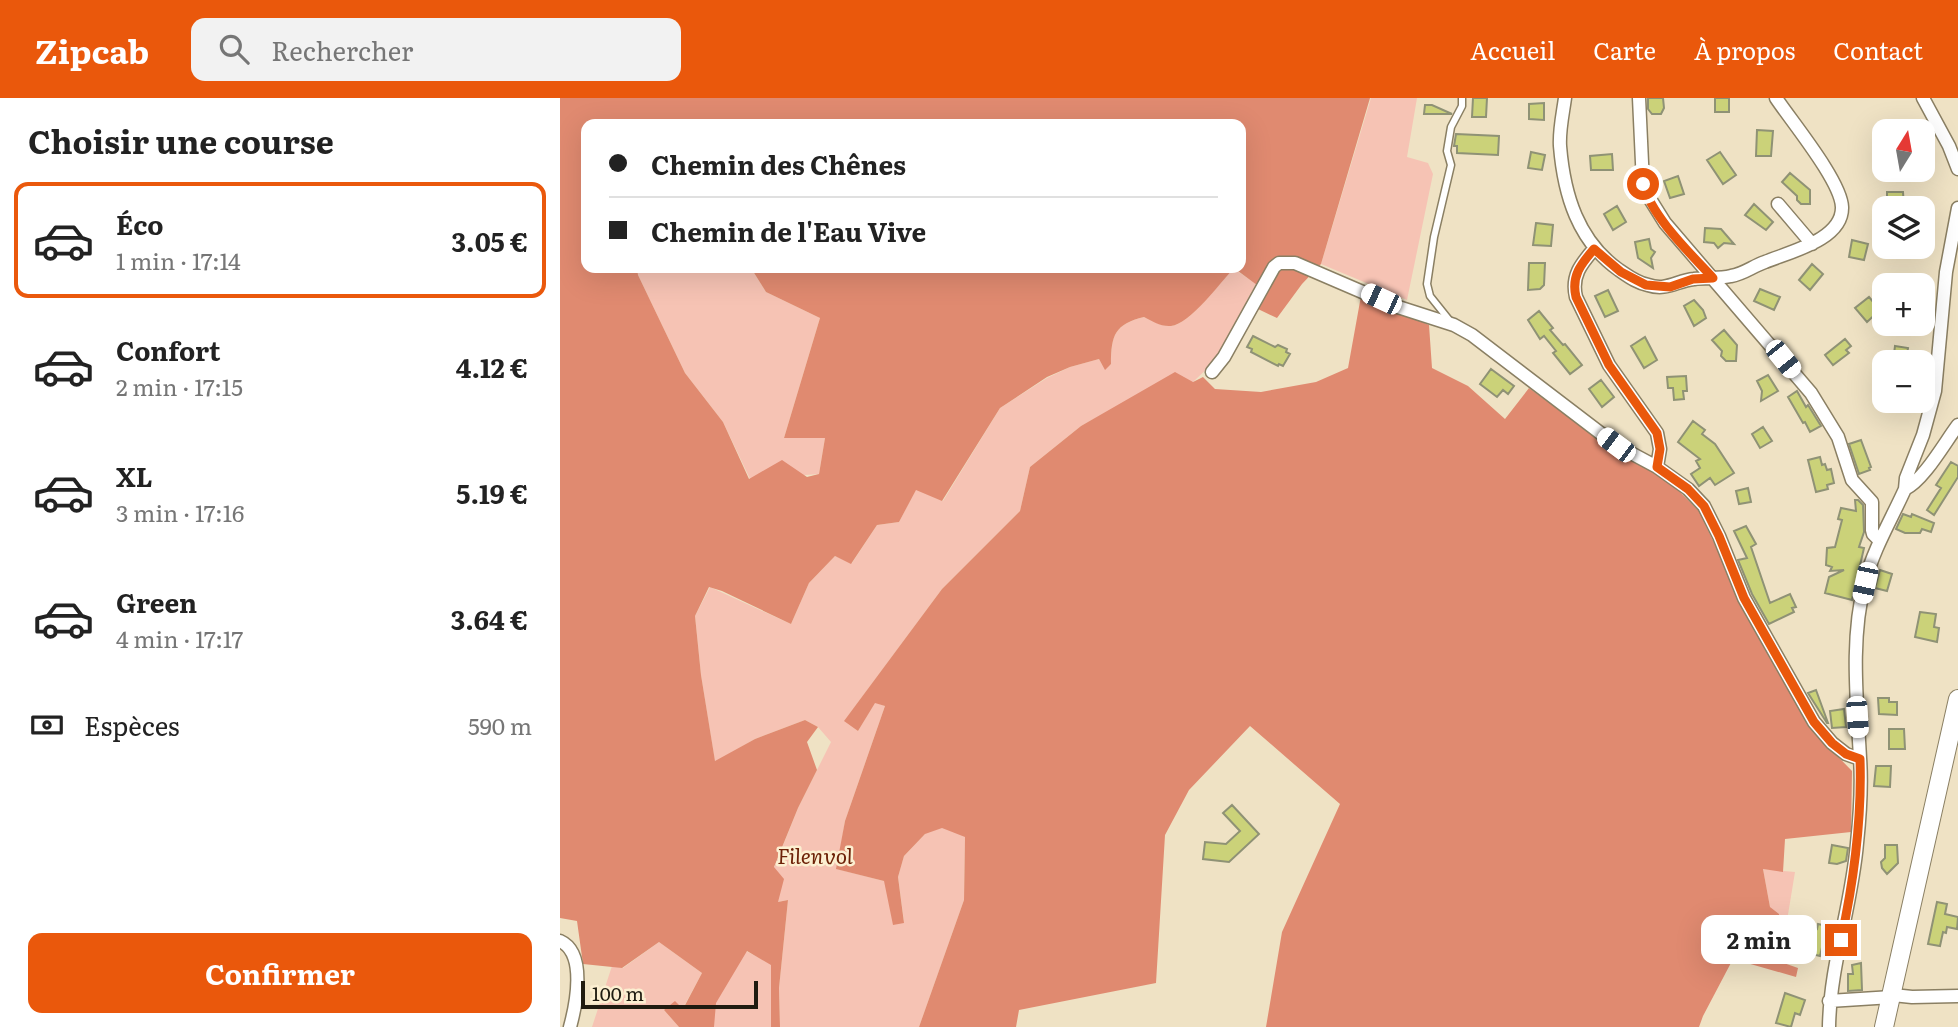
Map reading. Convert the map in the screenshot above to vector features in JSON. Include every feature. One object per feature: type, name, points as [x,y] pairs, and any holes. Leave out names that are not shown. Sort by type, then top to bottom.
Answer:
[{"type":"main road","points":[[1884,1027],[1892,996],[1909,959],[1916,928],[1921,867],[1958,699]]},
{"type":"street","points":[[1565,98],[1559,143],[1567,193],[1580,228],[1594,249],[1621,272],[1646,285],[1670,287],[1693,279],[1743,273],[1793,253],[1838,224],[1842,208],[1836,186],[1776,98]]},
{"type":"street","points":[[1639,98],[1645,191],[1665,223],[1804,384],[1838,437],[1852,480],[1870,498],[1873,506],[1872,530],[1880,541]]},
{"type":"street","points":[[1923,98],[1950,146],[1958,169]]},
{"type":"street","points":[[1777,204],[1812,243]]},
{"type":"street","points":[[1829,1027],[1832,977],[1853,881],[1860,797],[1856,686],[1858,621],[1865,583],[1880,541],[1905,489],[1906,478],[1923,435],[1935,391],[1946,272],[1958,208]]},
{"type":"street","points":[[1594,249],[1576,274],[1576,297],[1609,365],[1657,433],[1660,449],[1657,467]]},
{"type":"street","points":[[1212,372],[1224,357],[1256,296],[1279,263],[1295,263],[1395,306],[1454,325],[1472,335],[1616,445],[1657,467],[1688,489],[1704,506],[1744,598],[1814,722],[1832,743],[1846,754],[1860,759]]},
{"type":"street","points":[[1905,489],[1923,472],[1958,425]]},
{"type":"street","points":[[560,941],[571,950],[577,976],[576,1004],[570,1027]]},
{"type":"street","points":[[1829,1001],[1892,996],[1958,996]]},
{"type":"lane","points":[[1454,325],[1430,296],[1427,284],[1434,237],[1451,165],[1447,151],[1451,127],[1462,106],[1462,98]]},
{"type":"green space","points":[[1371,98],[1417,98],[1407,157],[1428,163],[1433,174],[1407,300],[1321,264]]},
{"type":"green space","points":[[754,273],[766,292],[820,318],[784,438],[825,438],[819,474],[750,479],[723,422],[685,373],[638,275]]},
{"type":"green space","name":"Filenvol","points":[[1229,273],[1240,273],[1256,284],[1216,360],[1193,382],[1118,406],[1081,426],[1030,467],[1020,511],[942,589],[845,720],[858,731],[875,702],[885,706],[845,821],[837,869],[884,881],[904,922],[898,877],[904,856],[925,834],[938,800],[965,837],[964,900],[919,1027],[780,1027],[779,988],[788,900],[778,902],[774,868],[798,808],[831,742],[818,727],[805,720],[755,739],[715,762],[695,616],[710,587],[791,624],[809,583],[835,556],[852,563],[877,525],[899,522],[916,489],[943,501],[1000,408],[1047,378],[1070,367],[1099,359],[1105,369],[1111,364],[1114,338],[1127,323],[1144,317],[1164,325],[1179,324],[1204,302]]},
{"type":"green space","points":[[1763,869],[1795,872],[1784,939],[1770,907]]},
{"type":"green space","points":[[659,942],[702,973],[682,1010],[664,1010],[679,1027],[592,1027],[612,966],[623,968]]},
{"type":"green space","points":[[746,951],[771,964],[771,1027],[688,1027]]},
{"type":"shaded area","points":[[560,98],[1370,98],[1321,264],[1277,318],[1258,309],[1265,291],[1241,273],[1246,273],[1246,119],[581,119],[581,273],[638,273],[685,373],[723,422],[749,479],[782,460],[807,477],[819,474],[825,438],[784,438],[820,318],[766,292],[754,273],[1230,273],[1196,311],[1179,324],[1164,326],[1144,317],[1121,327],[1112,345],[1111,364],[1105,370],[1099,359],[1070,367],[1047,377],[1000,408],[942,501],[916,490],[899,522],[877,525],[851,564],[835,556],[809,583],[791,624],[709,587],[695,616],[701,675],[715,761],[755,739],[805,720],[818,727],[807,742],[817,770],[774,867],[784,879],[778,902],[788,900],[779,988],[780,1027],[771,1027],[771,965],[747,951],[716,1003],[714,1027],[679,1027],[664,1010],[675,1001],[683,1009],[702,973],[659,942],[622,968],[583,964],[577,921],[560,918]]},
{"type":"shaded area","points":[[1361,296],[1429,325],[1432,368],[1468,386],[1505,419],[1529,388],[1612,449],[1655,472],[1699,511],[1758,636],[1811,729],[1852,771],[1851,832],[1785,839],[1783,872],[1763,869],[1770,907],[1779,914],[1779,926],[1784,939],[1778,961],[1798,968],[1796,977],[1733,959],[1699,1027],[1266,1027],[1282,932],[1340,804],[1250,726],[1189,790],[1165,835],[1156,983],[1019,1010],[1016,1027],[919,1027],[964,900],[965,837],[942,828],[925,834],[904,856],[898,877],[904,923],[893,925],[884,881],[836,869],[845,821],[885,706],[875,703],[858,731],[844,721],[942,589],[1020,511],[1030,467],[1081,426],[1175,372],[1193,382],[1203,377],[1215,389],[1261,392],[1316,382],[1348,368]]},
{"type":"building","points":[[1473,98],[1487,98],[1486,117],[1472,117]]},
{"type":"building","points":[[1648,98],[1663,98],[1664,108],[1661,114],[1652,114],[1648,109]]},
{"type":"building","points":[[1715,98],[1729,98],[1729,112],[1715,112]]},
{"type":"building","points":[[1544,103],[1544,120],[1529,119],[1529,104]]},
{"type":"building","points":[[1425,105],[1432,105],[1452,114],[1424,114]]},
{"type":"building","points":[[1757,130],[1773,131],[1771,156],[1756,156]]},
{"type":"building","points":[[1456,134],[1499,136],[1498,155],[1457,153],[1457,146],[1454,146]]},
{"type":"building","points":[[1531,152],[1545,155],[1542,170],[1528,168]]},
{"type":"building","points":[[1720,152],[1736,175],[1723,184],[1707,160]]},
{"type":"building","points":[[1612,154],[1613,170],[1591,170],[1590,156]]},
{"type":"building","points":[[1790,173],[1810,190],[1810,204],[1801,204],[1797,196],[1782,182]]},
{"type":"building","points":[[1678,176],[1684,194],[1670,198],[1664,181]]},
{"type":"building","points":[[1887,192],[1903,192],[1903,196],[1887,196]]},
{"type":"building","points":[[1754,204],[1773,222],[1766,230],[1745,215]]},
{"type":"building","points":[[1617,206],[1626,222],[1613,230],[1604,214]]},
{"type":"building","points":[[1536,223],[1553,225],[1551,246],[1533,245]]},
{"type":"building","points":[[1705,228],[1721,229],[1734,244],[1724,243],[1718,248],[1714,243],[1704,242]]},
{"type":"building","points":[[1649,239],[1651,249],[1655,252],[1651,258],[1653,268],[1638,258],[1635,242]]},
{"type":"building","points":[[1852,240],[1868,244],[1864,260],[1849,257]]},
{"type":"building","points":[[1529,263],[1545,263],[1544,285],[1540,289],[1528,290]]},
{"type":"building","points":[[1812,264],[1823,274],[1810,290],[1799,280]]},
{"type":"building","points":[[1760,289],[1780,297],[1774,310],[1754,301]]},
{"type":"building","points":[[1608,290],[1618,311],[1605,317],[1595,296]]},
{"type":"building","points":[[1869,297],[1872,301],[1872,317],[1867,322],[1855,308]]},
{"type":"building","points":[[1694,300],[1706,318],[1694,326],[1684,306]]},
{"type":"building","points":[[1539,311],[1553,328],[1550,330],[1582,365],[1570,374],[1553,353],[1556,351],[1544,336],[1540,339],[1528,320]]},
{"type":"building","points":[[1724,330],[1737,345],[1736,361],[1726,361],[1721,356],[1722,351],[1712,340]]},
{"type":"building","points":[[1253,336],[1275,347],[1278,345],[1287,349],[1286,352],[1290,354],[1283,366],[1251,352],[1252,349],[1247,347]]},
{"type":"building","points":[[1645,337],[1657,360],[1644,368],[1631,346]]},
{"type":"building","points":[[1845,339],[1851,346],[1846,350],[1849,353],[1833,365],[1825,355]]},
{"type":"building","points":[[1895,346],[1908,348],[1908,350],[1894,350]]},
{"type":"building","points":[[1491,369],[1514,386],[1508,394],[1503,390],[1497,397],[1480,384]]},
{"type":"building","points":[[1768,375],[1778,391],[1761,401],[1762,391],[1757,381]]},
{"type":"building","points":[[1686,376],[1687,391],[1683,391],[1684,399],[1674,400],[1673,388],[1668,388],[1667,377]]},
{"type":"building","points":[[1601,380],[1614,397],[1602,407],[1589,389]]},
{"type":"building","points":[[1797,391],[1821,426],[1810,432],[1788,397]]},
{"type":"building","points":[[1693,421],[1705,430],[1702,434],[1715,444],[1734,473],[1715,485],[1710,478],[1699,486],[1691,474],[1700,468],[1696,461],[1700,459],[1678,442]]},
{"type":"building","points":[[1763,427],[1772,441],[1760,448],[1752,434]]},
{"type":"building","points":[[1861,440],[1871,467],[1859,474],[1849,444]]},
{"type":"building","points":[[1820,457],[1822,465],[1825,464],[1827,470],[1831,469],[1834,483],[1827,485],[1828,489],[1816,492],[1808,460]]},
{"type":"building","points":[[1951,462],[1958,466],[1958,477],[1934,515],[1927,510],[1941,488],[1936,485]]},
{"type":"building","points":[[1748,488],[1751,502],[1739,504],[1736,491]]},
{"type":"building","points":[[1855,500],[1863,505],[1864,532],[1859,547],[1864,548],[1852,600],[1825,593],[1829,577],[1844,570],[1830,571],[1832,567],[1826,565],[1827,548],[1835,547],[1842,520],[1838,519],[1841,508],[1856,511]]},
{"type":"building","points":[[1903,514],[1911,517],[1912,514],[1934,523],[1931,532],[1922,529],[1920,533],[1905,533],[1896,529]]},
{"type":"building","points":[[1746,526],[1756,544],[1751,547],[1770,603],[1790,594],[1796,607],[1792,608],[1794,612],[1769,624],[1752,594],[1738,560],[1747,558],[1734,531]]},
{"type":"building","points":[[1880,570],[1892,574],[1887,591],[1875,588]]},
{"type":"building","points":[[1920,612],[1936,614],[1934,627],[1939,628],[1937,642],[1915,637]]},
{"type":"building","points":[[1816,690],[1828,723],[1808,693]]},
{"type":"building","points":[[1878,698],[1889,698],[1889,702],[1897,702],[1897,715],[1879,714]]},
{"type":"building","points":[[1844,709],[1846,727],[1832,728],[1830,711]]},
{"type":"building","points":[[1889,729],[1904,729],[1905,749],[1889,749]]},
{"type":"building","points":[[1876,766],[1891,766],[1890,787],[1874,786]]},
{"type":"building","points":[[1232,805],[1259,834],[1229,862],[1203,859],[1205,842],[1226,844],[1240,831],[1223,813]]},
{"type":"building","points":[[1832,845],[1848,848],[1846,861],[1829,863]]},
{"type":"building","points":[[1885,845],[1897,845],[1898,863],[1887,874],[1881,862],[1885,858]]},
{"type":"building","points":[[1937,902],[1947,904],[1945,914],[1958,917],[1957,929],[1947,927],[1940,946],[1928,944]]},
{"type":"building","points":[[1818,924],[1827,926],[1820,956],[1796,950],[1803,926],[1817,929]]},
{"type":"building","points":[[1861,963],[1862,990],[1848,991],[1848,974],[1853,974],[1852,965]]},
{"type":"building","points":[[1785,993],[1805,1000],[1800,1015],[1795,1013],[1791,1027],[1776,1023]]},
{"type":"route","points":[[1643,184],[1665,223],[1713,278],[1693,279],[1670,287],[1646,285],[1621,272],[1594,249],[1576,274],[1576,297],[1609,365],[1657,433],[1660,449],[1657,467],[1688,489],[1704,506],[1744,598],[1814,722],[1832,743],[1851,757],[1860,759],[1855,862],[1841,940]]}]
